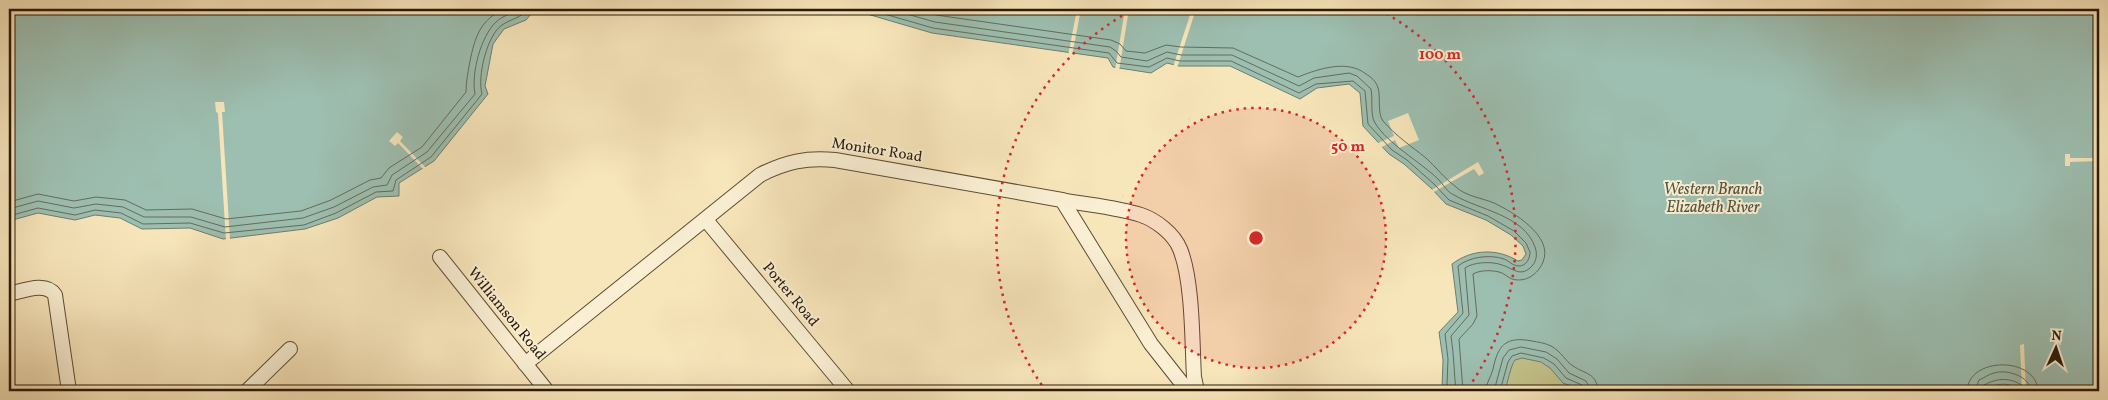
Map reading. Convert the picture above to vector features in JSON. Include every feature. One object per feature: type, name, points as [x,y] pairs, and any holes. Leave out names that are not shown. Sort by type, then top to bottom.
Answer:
[{"type":"street","name":"Monitor Road","points":[[525,364],[760,175],[778,165],[814,158],[835,160],[1141,215],[1164,228],[1180,249],[1187,280],[1194,377],[1197,391]]},
{"type":"street","points":[[1062,200],[1152,344],[1188,391]]},
{"type":"street","name":"Porter Road","points":[[706,220],[848,391]]},
{"type":"street","name":"Williamson Road","points":[[440,257],[547,391]]},
{"type":"street","points":[[9,294],[45,287],[55,295],[68,391]]},
{"type":"street","points":[[247,391],[290,349]]},
{"type":"shaded area","points":[[1492,336],[1665,391],[1485,391]]},
{"type":"water","points":[[9,9],[535,9],[526,20],[504,29],[493,44],[485,86],[488,94],[434,161],[399,183],[399,196],[377,197],[338,218],[305,229],[223,239],[190,228],[142,229],[120,218],[95,215],[75,220],[38,213],[9,221]]},
{"type":"water","name":"Western Branch Elizabeth River","points":[[850,9],[2099,9],[2099,391],[2023,391],[2007,384],[2002,384],[1982,391],[1585,391],[1563,383],[1550,368],[1541,362],[1522,358],[1515,360],[1505,391],[1447,391],[1442,388],[1443,360],[1439,332],[1458,312],[1452,264],[1468,255],[1476,253],[1493,252],[1518,261],[1522,260],[1526,254],[1523,246],[1511,235],[1486,220],[1446,204],[1404,164],[1389,154],[1363,126],[1360,93],[1349,84],[1317,88],[1300,99],[1230,66],[1179,66],[1167,63],[1151,73],[1113,67],[1108,58],[932,33]]},
{"type":"pier","points":[[1077,9],[1081,9],[1072,56],[1068,56]]},
{"type":"pier","points":[[1125,9],[1129,9],[1119,71],[1115,70]]},
{"type":"pier","points":[[1192,9],[1196,9],[1177,68],[1173,67]]},
{"type":"pier","points":[[215,102],[224,102],[225,112],[222,112],[230,240],[226,241],[218,113],[216,112]]},
{"type":"pier","points":[[1408,113],[1419,140],[1399,148],[1395,140],[1380,148],[1376,144],[1394,136],[1388,121]]},
{"type":"pier","points":[[397,132],[403,137],[400,141],[427,169],[424,170],[398,143],[395,146],[389,141]]},
{"type":"pier","points":[[2065,154],[2070,154],[2070,158],[2099,158],[2099,161],[2070,162],[2070,166],[2065,166]]},
{"type":"pier","points":[[1478,162],[1484,173],[1479,176],[1474,169],[1432,193],[1430,191]]},
{"type":"pier","points":[[2024,344],[2026,391],[2022,391],[2020,345]]}]
